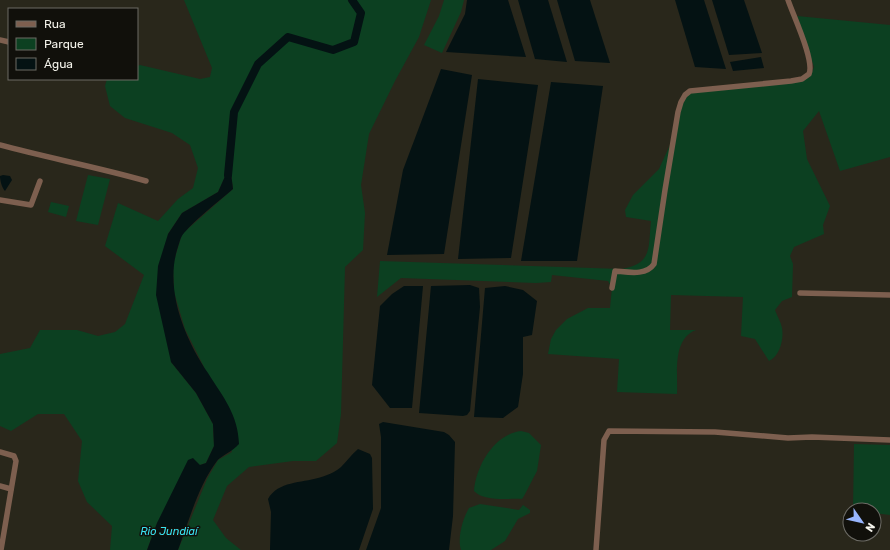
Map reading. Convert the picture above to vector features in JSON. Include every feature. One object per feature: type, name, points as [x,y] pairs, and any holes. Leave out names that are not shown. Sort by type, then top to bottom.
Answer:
[{"type":"street","points":[[612,288],[615,271],[641,272],[651,269],[654,264],[674,136],[681,102],[685,95],[690,91],[791,81],[802,79],[809,74],[811,66],[808,54],[788,0]]},
{"type":"street","points":[[0,145],[41,156],[93,166],[146,181]]},
{"type":"street","points":[[0,200],[31,205],[40,181]]},
{"type":"street","points":[[800,293],[890,295]]},
{"type":"street","points":[[596,550],[604,440],[609,432],[715,432],[788,438],[812,437],[890,440]]},
{"type":"street","points":[[0,452],[10,455],[15,459],[11,489],[3,522],[0,550]]},
{"type":"street","points":[[0,486],[11,489]]},
{"type":"green space","points":[[184,0],[431,0],[419,37],[369,134],[361,185],[365,213],[363,250],[345,267],[341,414],[337,443],[316,461],[293,461],[249,467],[227,486],[213,520],[226,538],[241,550],[178,550],[207,479],[218,460],[232,452],[204,367],[185,329],[174,292],[173,264],[182,234],[233,189],[230,166],[218,192],[182,213],[168,234],[171,362],[196,393],[213,424],[214,446],[206,463],[200,465],[157,523],[147,550],[110,550],[112,526],[87,502],[78,481],[82,441],[64,414],[38,414],[11,431],[0,426],[0,354],[30,348],[40,330],[77,330],[98,336],[115,332],[125,324],[144,275],[105,246],[118,203],[158,221],[178,199],[193,188],[198,168],[190,145],[172,133],[125,118],[110,106],[105,86],[107,80],[138,80],[138,66],[140,65],[200,79],[210,77],[212,68]]},
{"type":"green space","points":[[444,0],[464,0],[461,12],[442,53],[424,45],[439,16]]},
{"type":"green space","points":[[797,16],[890,25],[890,157],[840,171],[819,111],[803,131],[807,159],[830,206],[823,225],[824,234],[794,247],[790,256],[793,264],[792,297],[782,301],[775,310],[781,326],[782,337],[780,347],[773,359],[769,361],[755,339],[741,336],[743,297],[671,295],[670,330],[696,330],[688,334],[680,349],[677,367],[677,394],[617,392],[619,359],[548,354],[551,339],[556,330],[567,319],[588,308],[610,308],[612,288],[608,281],[552,275],[551,282],[536,283],[401,278],[377,297],[380,261],[622,269],[639,263],[647,253],[649,246],[651,221],[626,217],[625,210],[633,195],[659,169],[674,136],[678,112],[690,91],[791,81],[812,72],[814,67]]},
{"type":"green space","points":[[88,175],[110,179],[98,225],[76,221]]},
{"type":"green space","points":[[51,202],[69,206],[66,217],[48,212]]},
{"type":"green space","points":[[521,431],[529,433],[541,445],[537,471],[522,499],[496,499],[484,497],[478,494],[474,491],[475,481],[488,453],[503,438],[511,433]]},
{"type":"green space","points":[[854,444],[890,445],[890,515],[882,514],[882,502],[853,502]]},
{"type":"green space","points":[[480,504],[519,510],[523,505],[530,510],[530,513],[518,519],[505,541],[491,550],[461,550],[460,534],[465,517],[469,508]]},
{"type":"water","points":[[467,0],[508,0],[526,57],[446,52],[465,14]]},
{"type":"water","points":[[518,0],[548,0],[567,62],[535,59]]},
{"type":"water","points":[[557,0],[590,0],[610,63],[575,61]]},
{"type":"water","points":[[675,0],[704,0],[726,69],[695,67]]},
{"type":"water","points":[[712,0],[744,0],[762,53],[729,55]]},
{"type":"water","points":[[761,57],[764,68],[733,71],[730,62]]},
{"type":"water","points":[[441,69],[472,75],[444,254],[387,255],[403,170]]},
{"type":"water","points":[[478,79],[538,85],[511,258],[458,259]]},
{"type":"water","points":[[551,82],[603,86],[577,261],[521,261]]},
{"type":"water","name":"Rio Jundiaí","points":[[230,165],[233,189],[189,227],[183,235],[177,250],[174,266],[174,282],[175,298],[185,330],[200,360],[229,406],[236,424],[239,444],[217,461],[204,481],[194,504],[178,550],[147,550],[157,523],[188,460],[193,458],[200,465],[206,463],[214,446],[213,424],[196,393],[171,362],[156,295],[158,266],[168,234],[182,213],[218,192]]},
{"type":"water","points":[[0,176],[10,176],[12,180],[5,191],[0,178]]},
{"type":"water","points":[[470,285],[479,288],[480,307],[470,411],[467,415],[463,416],[419,413],[431,286]]},
{"type":"water","points":[[404,286],[423,286],[412,408],[390,408],[372,385],[380,306],[392,294]]},
{"type":"water","points":[[505,286],[523,290],[537,301],[532,335],[523,337],[523,374],[518,407],[503,418],[474,417],[485,288]]},
{"type":"water","points":[[383,422],[444,432],[455,442],[453,516],[449,550],[366,550],[381,508],[381,437],[379,424]]},
{"type":"water","points":[[358,449],[370,454],[372,458],[373,509],[359,550],[270,550],[271,512],[268,499],[272,493],[284,486],[318,478],[339,469]]},
{"type":"waterway","name":"Rio Jundiaí","points":[[228,175],[234,112],[258,64],[288,37],[333,50],[354,42],[361,13],[352,0]]}]
